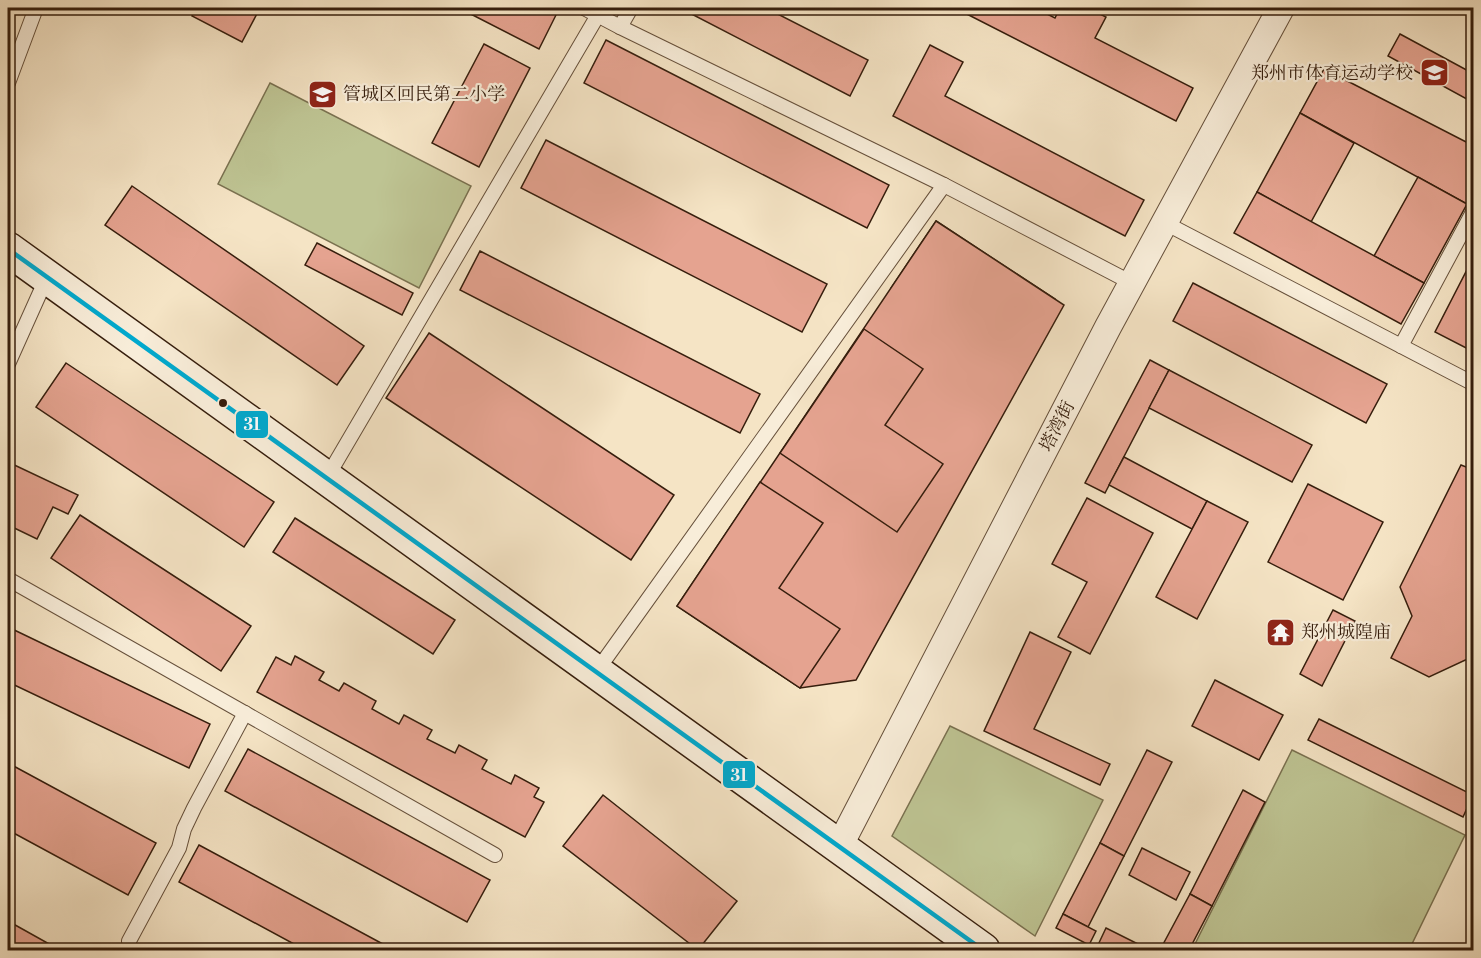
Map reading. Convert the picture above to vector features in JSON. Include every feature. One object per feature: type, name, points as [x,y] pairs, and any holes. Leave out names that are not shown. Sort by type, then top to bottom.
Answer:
[{"type":"street","name":"塔湾街","points":[[839,847],[1132,283],[1281,8]]},
{"type":"street","points":[[8,249],[982,951]]},
{"type":"lane","points":[[8,83],[36,8]]},
{"type":"lane","points":[[584,8],[944,185],[1132,283]]},
{"type":"lane","points":[[620,27],[631,8]]},
{"type":"lane","points":[[326,479],[598,15]]},
{"type":"lane","points":[[596,672],[944,185]]},
{"type":"lane","points":[[1401,346],[1473,210]]},
{"type":"lane","points":[[1164,223],[1473,384]]},
{"type":"lane","points":[[8,364],[47,277]]},
{"type":"lane","points":[[8,579],[495,855]]},
{"type":"lane","points":[[129,941],[179,848],[184,829],[194,808],[245,713]]},
{"type":"green space","points":[[270,83],[471,186],[419,288],[218,184]]},
{"type":"green space","points":[[950,726],[1103,800],[1035,936],[892,836]]},
{"type":"green space","points":[[1292,750],[1465,835],[1409,950],[1192,950]]},
{"type":"building","points":[[196,8],[260,8],[242,42],[192,16]]},
{"type":"building","points":[[459,8],[545,8],[557,13],[539,49]]},
{"type":"building","points":[[680,8],[766,8],[868,60],[850,96]]},
{"type":"building","points":[[955,8],[1035,8],[1055,18],[1060,8],[1088,8],[1106,17],[1095,38],[1193,88],[1176,121]]},
{"type":"building","points":[[1400,34],[1474,74],[1474,103],[1388,56]]},
{"type":"building","points":[[606,40],[889,185],[867,228],[584,83]]},
{"type":"building","points":[[484,44],[530,68],[479,167],[432,143]]},
{"type":"building","points":[[930,45],[963,62],[945,96],[1144,200],[1125,236],[893,116]]},
{"type":"building","points":[[1324,69],[1474,146],[1474,191],[1467,204],[1300,113]]},
{"type":"building","points":[[1300,113],[1354,143],[1311,222],[1257,192]]},
{"type":"building","points":[[546,140],[827,284],[802,332],[521,188]]},
{"type":"building","points":[[1418,177],[1467,204],[1424,283],[1374,256]]},
{"type":"building","points":[[132,186],[364,346],[337,385],[105,225]]},
{"type":"building","points":[[1257,192],[1424,283],[1401,324],[1234,233]]},
{"type":"building","points":[[936,221],[1055,299],[1008,367],[891,288]]},
{"type":"building","points":[[936,221],[1064,305],[856,680],[800,688],[677,606]]},
{"type":"building","points":[[317,243],[413,293],[402,315],[305,265]]},
{"type":"building","points":[[480,251],[760,394],[740,433],[460,290]]},
{"type":"building","points":[[1471,262],[1474,263],[1474,352],[1435,332]]},
{"type":"building","points":[[1193,283],[1387,384],[1366,423],[1173,321]]},
{"type":"building","points":[[864,329],[923,369],[885,425],[943,464],[897,532],[780,453]]},
{"type":"building","points":[[429,333],[674,495],[631,560],[386,398]]},
{"type":"building","points":[[1150,360],[1169,370],[1105,493],[1085,483]]},
{"type":"building","points":[[66,363],[274,502],[244,547],[36,407]]},
{"type":"building","points":[[1169,370],[1312,445],[1292,482],[1149,408]]},
{"type":"building","points":[[1124,457],[1207,501],[1192,529],[1109,485]]},
{"type":"building","points":[[8,462],[78,495],[68,514],[53,507],[37,539],[8,525],[8,495],[11,487],[8,485]]},
{"type":"building","points":[[1474,464],[1474,656],[1429,677],[1391,658],[1412,616],[1400,587],[1461,465],[1466,467]]},
{"type":"building","points":[[760,482],[823,523],[779,588],[840,629],[800,688],[677,606]]},
{"type":"building","points":[[1308,484],[1383,522],[1343,600],[1268,562]]},
{"type":"building","points":[[1087,498],[1153,533],[1090,654],[1058,637],[1087,582],[1052,564]]},
{"type":"building","points":[[1207,501],[1248,522],[1197,619],[1156,597]]},
{"type":"building","points":[[80,515],[251,626],[221,671],[51,558]]},
{"type":"building","points":[[295,518],[455,620],[433,654],[273,552]]},
{"type":"building","points":[[1333,610],[1355,621],[1322,686],[1300,674]]},
{"type":"building","points":[[8,627],[210,724],[189,768],[8,682]]},
{"type":"building","points":[[1030,632],[1071,652],[1034,729],[1110,764],[1100,785],[984,731]]},
{"type":"building","points":[[295,656],[324,672],[319,680],[339,691],[344,683],[376,701],[372,709],[399,724],[404,715],[432,730],[427,739],[455,753],[459,745],[487,760],[482,769],[511,784],[515,775],[539,788],[534,797],[544,802],[525,837],[257,692],[276,657],[291,665]]},
{"type":"building","points":[[1215,680],[1283,715],[1259,760],[1192,726]]},
{"type":"building","points":[[1319,719],[1473,795],[1463,817],[1308,740]]},
{"type":"building","points":[[248,749],[490,880],[467,922],[225,791]]},
{"type":"building","points":[[1147,750],[1172,762],[1124,856],[1100,843]]},
{"type":"building","points":[[8,763],[156,843],[128,895],[8,830]]},
{"type":"building","points":[[1243,790],[1265,802],[1212,906],[1190,894]]},
{"type":"building","points":[[603,795],[737,901],[698,950],[563,846]]},
{"type":"building","points":[[1100,843],[1124,856],[1088,927],[1063,914]]},
{"type":"building","points":[[199,845],[394,950],[305,950],[179,882]]},
{"type":"building","points":[[1142,848],[1190,872],[1176,900],[1129,875]]},
{"type":"building","points":[[1190,894],[1212,906],[1189,950],[1160,950]]},
{"type":"building","points":[[1063,914],[1096,931],[1089,945],[1056,928]]},
{"type":"building","points":[[8,921],[60,950],[8,950]]},
{"type":"building","points":[[1106,928],[1146,948],[1144,950],[1104,950],[1097,947]]},
{"type":"transit line","name":"31","points":[[8,249],[983,950]]},
{"type":"place","name":"郑州市体育运动学校","points":[[1434,73]]},
{"type":"place","name":"管城区回民第二小学","points":[[322,94]]},
{"type":"place","name":"郑州城隍庙","points":[[1280,632]]}]
